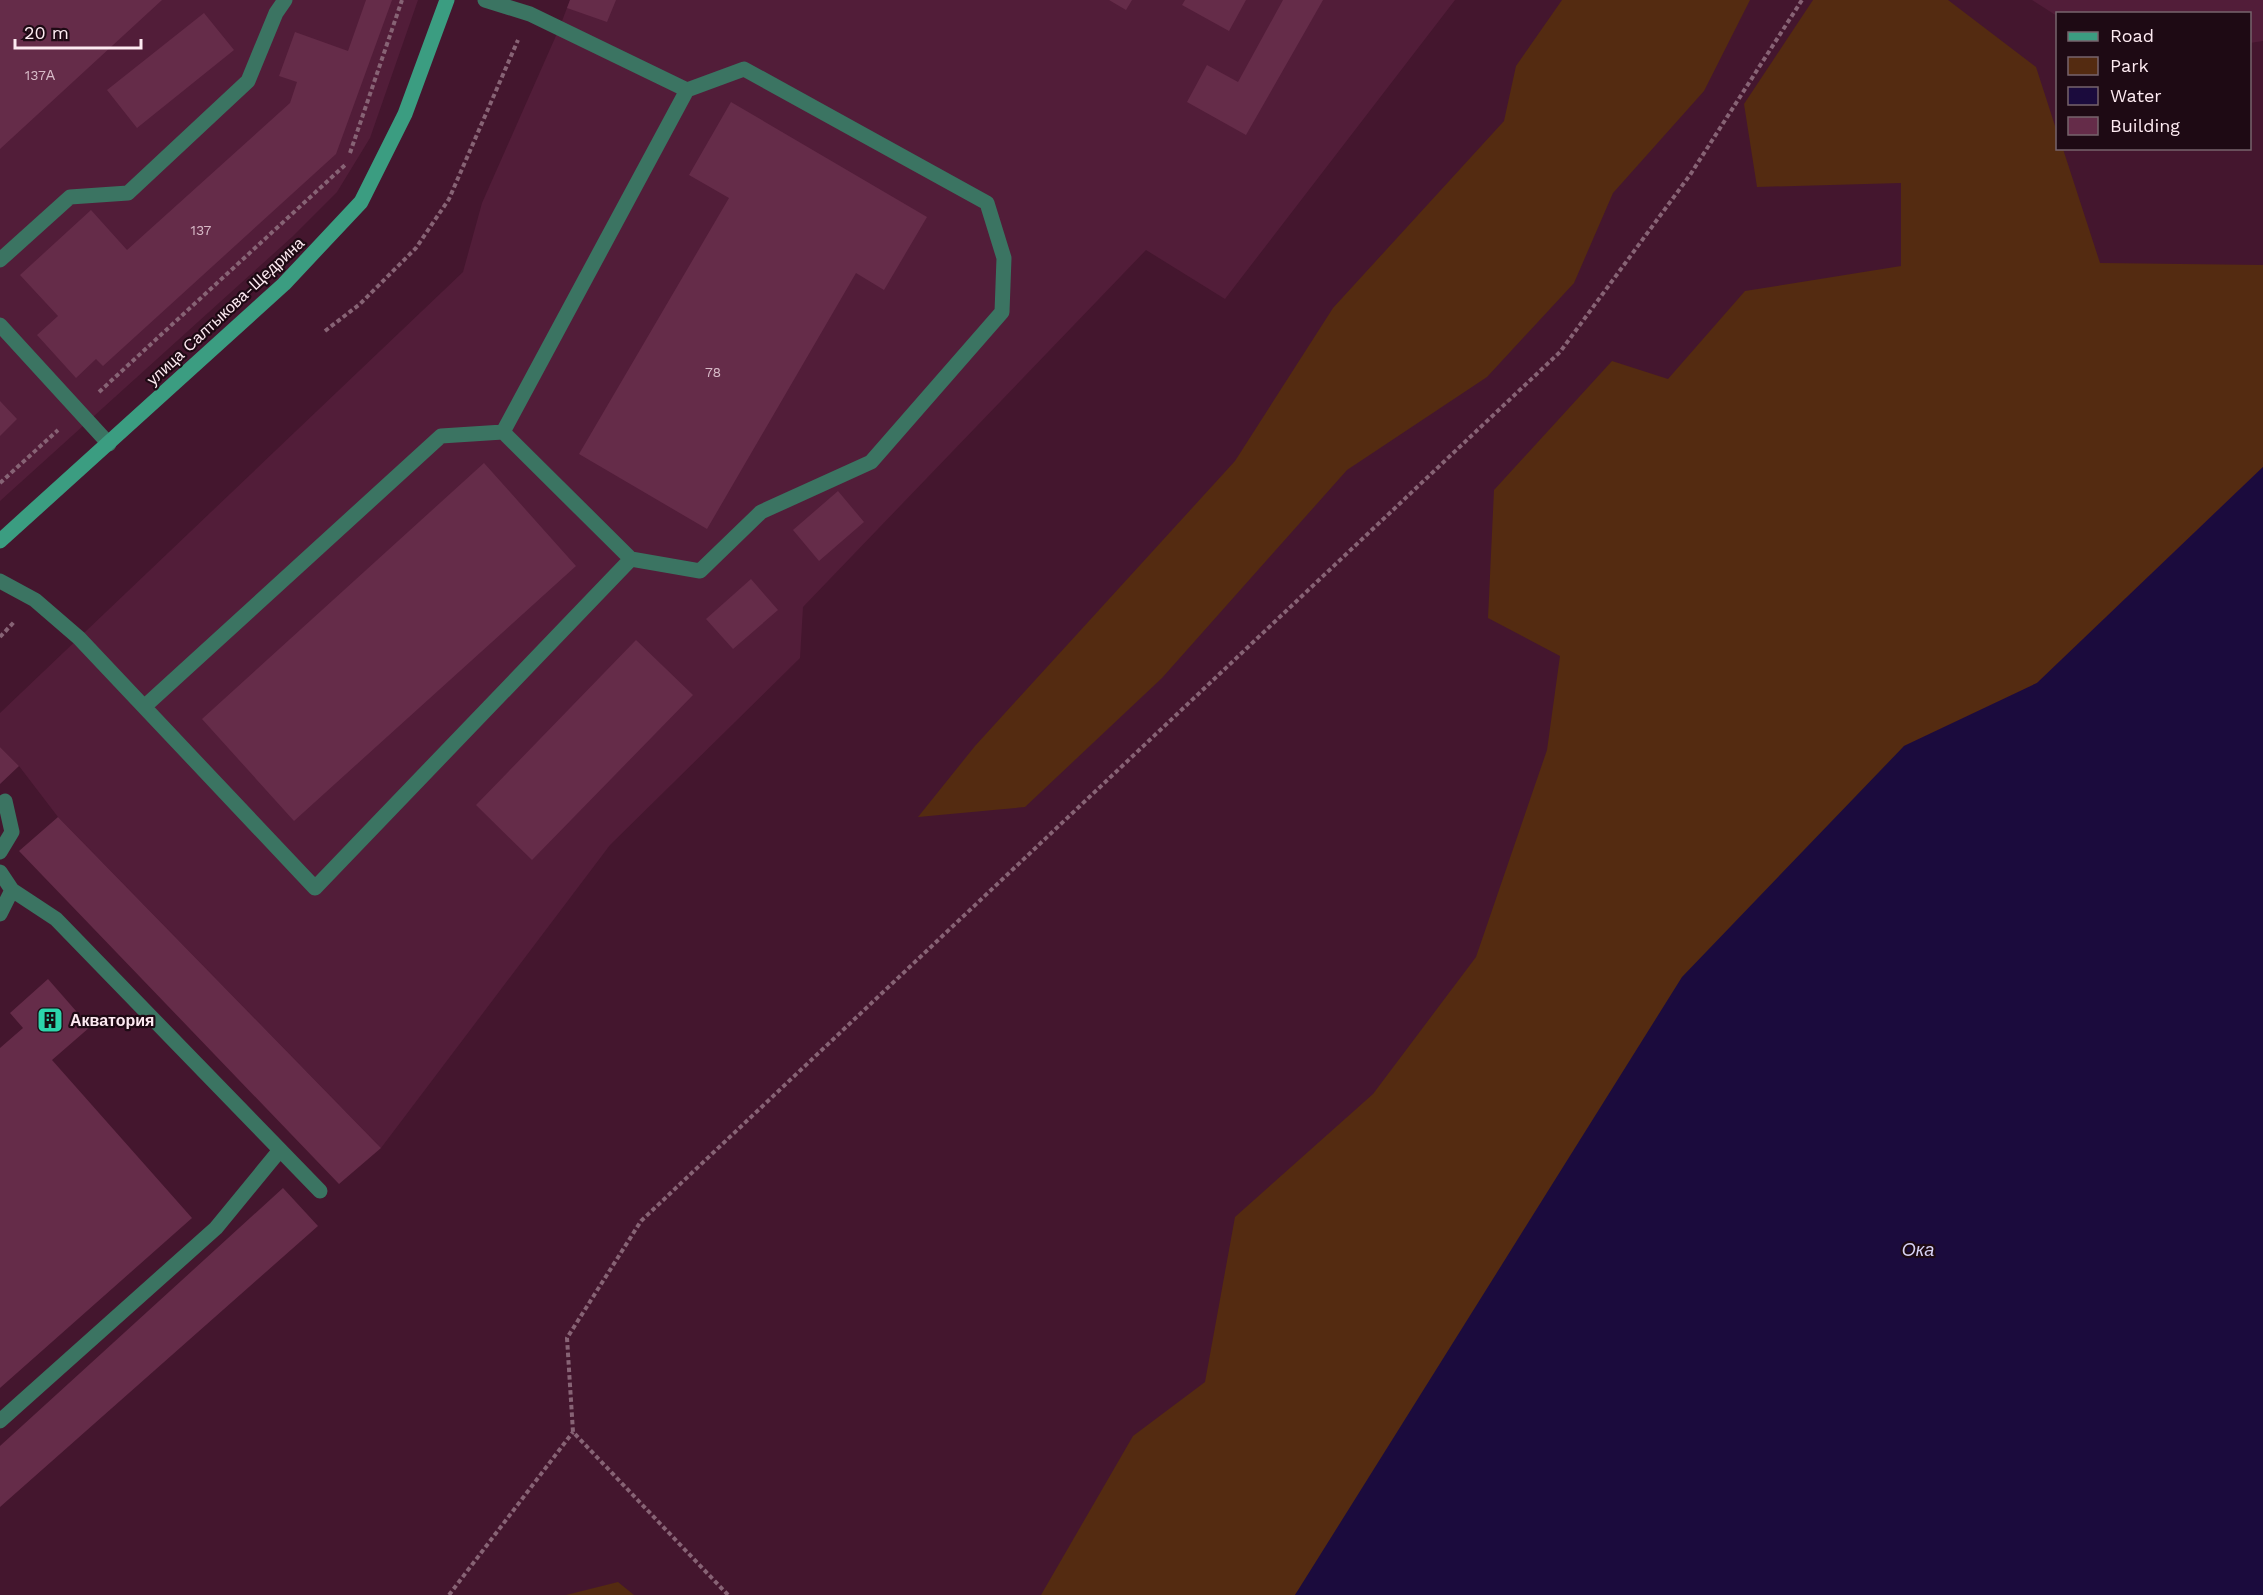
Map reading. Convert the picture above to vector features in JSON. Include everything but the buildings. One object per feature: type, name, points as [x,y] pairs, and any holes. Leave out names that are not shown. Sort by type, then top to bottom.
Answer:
[{"type":"main road","name":"улица Салтыкова-Щедрина","points":[[0,542],[284,284],[361,202],[405,114],[447,0]]},
{"type":"lane","points":[[0,260],[69,196],[128,193],[248,81],[276,13],[285,0]]},
{"type":"lane","points":[[485,0],[530,14],[687,90]]},
{"type":"lane","points":[[144,707],[441,436],[504,432],[631,559],[700,571],[761,512],[871,462],[1002,312],[1004,258],[987,203],[744,69],[687,90],[504,432]]},
{"type":"lane","points":[[0,325],[109,444]]},
{"type":"lane","points":[[0,581],[35,600],[79,638],[315,888],[631,559]]},
{"type":"lane","points":[[0,852],[12,832],[5,801]]},
{"type":"lane","points":[[0,872],[12,890],[56,919],[320,1191]]},
{"type":"lane","points":[[0,914],[12,890]]},
{"type":"lane","points":[[0,1420],[216,1228],[280,1150]]},
{"type":"path","points":[[0,483],[346,164],[402,0]]},
{"type":"path","points":[[728,1595],[573,1432],[567,1338],[641,1221],[1560,352],[1690,175],[1802,0]]},
{"type":"path","points":[[325,331],[360,304],[416,248],[449,199],[530,14]]},
{"type":"path","points":[[449,1595],[573,1432]]},
{"type":"shaded area","points":[[0,0],[418,0],[370,138],[337,192],[292,237],[0,501]]},
{"type":"shaded area","points":[[570,0],[1455,0],[1225,299],[1146,250],[803,607],[800,658],[610,845],[381,1148],[58,817],[19,766],[0,747],[0,713],[463,272],[482,203]]},
{"type":"shaded area","points":[[2032,0],[2263,0],[2263,41],[2251,43],[2251,12],[2056,12],[2056,15]]},
{"type":"green space","points":[[1562,0],[1750,0],[1704,91],[1613,193],[1574,283],[1487,377],[1347,470],[1162,678],[1025,807],[918,817],[975,746],[1235,461],[1333,308],[1504,121],[1516,66]]},
{"type":"green space","points":[[1813,0],[1948,0],[2036,67],[2056,129],[2056,150],[2063,150],[2100,263],[2263,265],[2263,467],[2037,683],[1904,746],[1344,1520],[1295,1595],[1041,1595],[1133,1436],[1205,1382],[1235,1217],[1373,1094],[1476,957],[1547,750],[1560,656],[1488,618],[1494,490],[1612,361],[1668,379],[1745,291],[1901,266],[1901,183],[1757,187],[1744,104]]},
{"type":"green space","points":[[618,1582],[634,1595],[566,1595]]},
{"type":"water","name":"Ока","points":[[2263,467],[2263,1595],[1295,1595],[1682,977],[1904,746],[2037,683]]},
{"type":"place","name":"Акватория","points":[[50,1020]]}]
